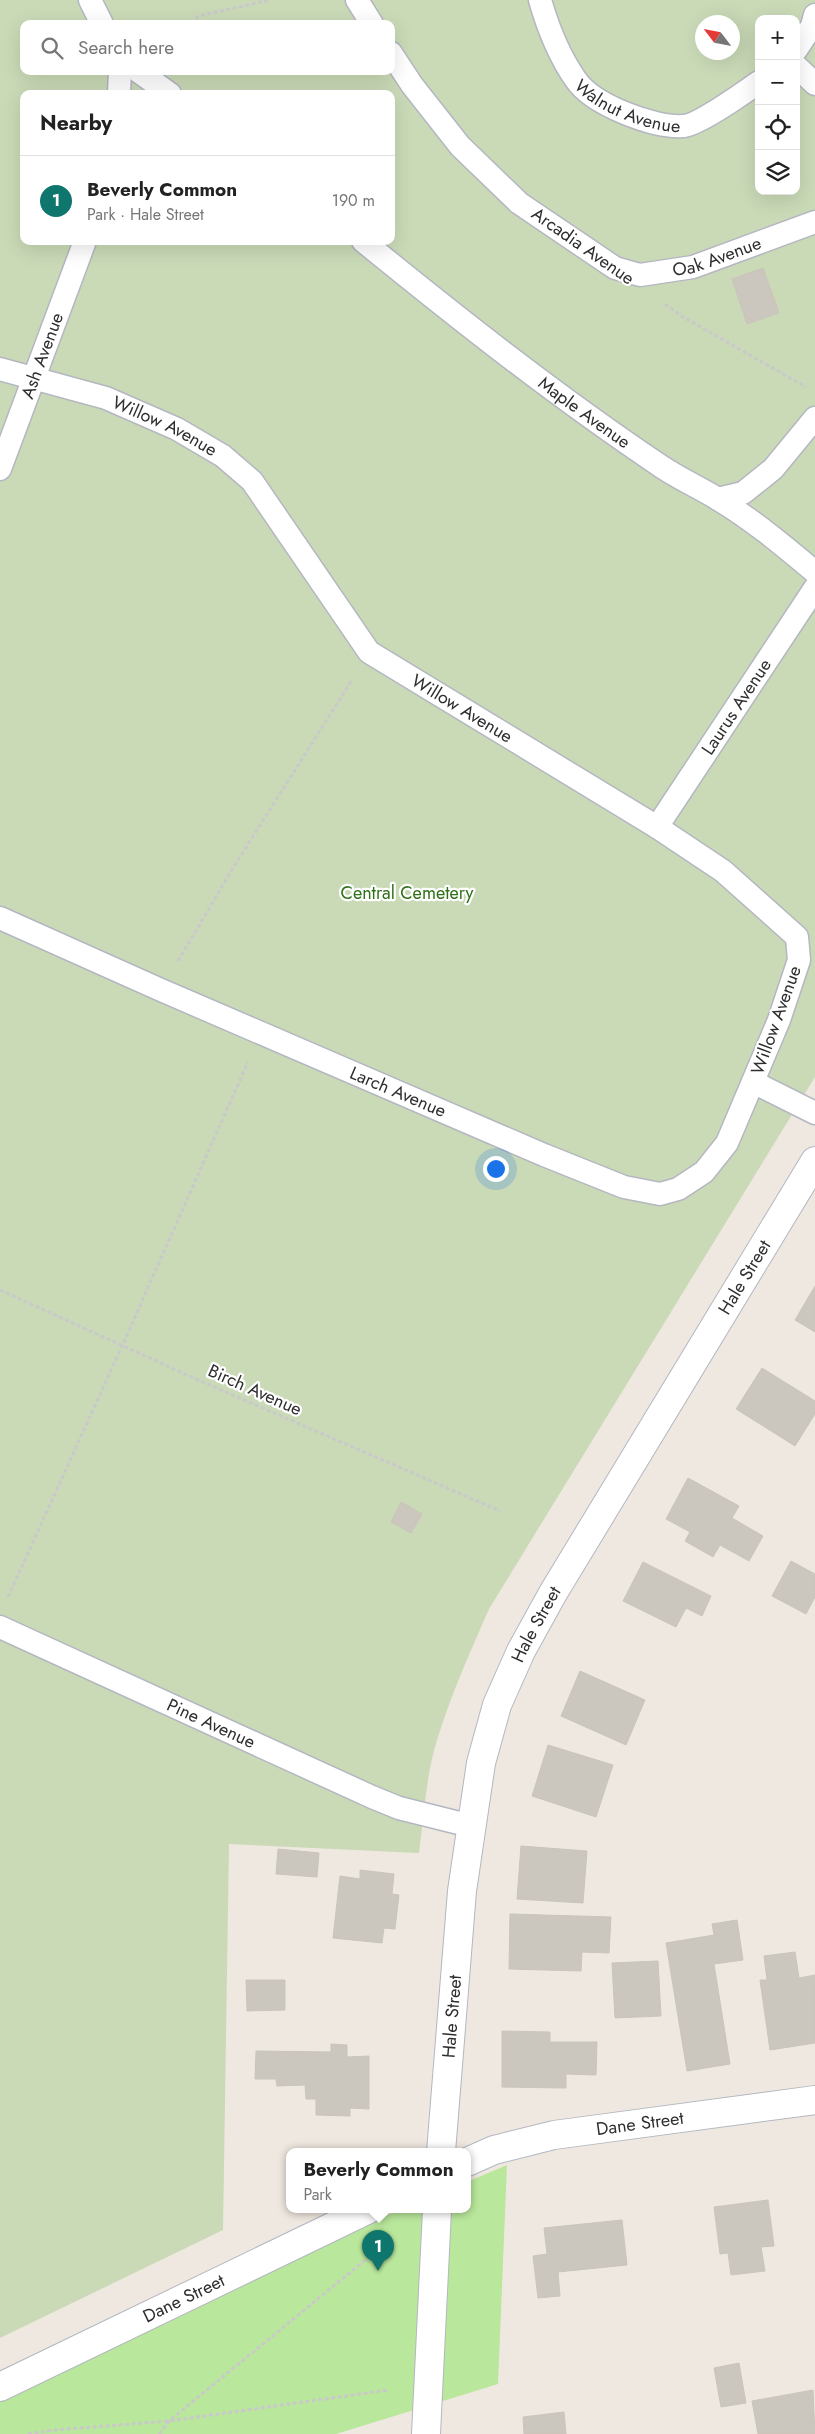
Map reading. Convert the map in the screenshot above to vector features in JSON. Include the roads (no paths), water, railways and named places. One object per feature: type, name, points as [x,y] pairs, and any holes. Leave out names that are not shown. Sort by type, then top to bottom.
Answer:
[{"type":"main road","name":"Hale Street","points":[[440,2148],[462,1890],[481,1763],[497,1705],[521,1651],[554,1593],[815,1161]]},
{"type":"main road","name":"Dane Street","points":[[471,2160],[494,2150],[554,2136],[815,2100]]},
{"type":"main road","name":"Dane Street","points":[[0,2387],[361,2213]]},
{"type":"main road","points":[[426,2434],[437,2213]]},
{"type":"lane","points":[[90,0],[100,20]]},
{"type":"lane","points":[[358,0],[370,20]]},
{"type":"lane","name":"Walnut Avenue","points":[[540,0],[549,30],[577,82],[610,107],[651,122],[684,126],[729,103],[755,85]]},
{"type":"lane","points":[[800,44],[812,26],[815,15]]},
{"type":"lane","name":"Arcadia Avenue","points":[[395,60],[460,146],[519,203],[615,268]]},
{"type":"lane","points":[[800,70],[815,84]]},
{"type":"lane","points":[[118,90],[120,75]]},
{"type":"lane","points":[[144,75],[164,90]]},
{"type":"lane","name":"Oak Avenue","points":[[615,268],[640,275],[693,267],[815,222]]},
{"type":"lane","name":"Ash Avenue","points":[[0,469],[32,378],[83,245]]},
{"type":"lane","name":"Maple Avenue","points":[[368,245],[449,311],[575,404],[663,468],[718,499],[777,540],[815,572]]},
{"type":"lane","name":"Willow Avenue","points":[[0,369],[106,398],[177,429],[223,456],[252,480],[369,652],[723,870],[797,937],[799,960],[779,1020],[754,1082]]},
{"type":"lane","points":[[718,499],[743,493],[773,469],[815,418]]},
{"type":"lane","name":"Laurus Avenue","points":[[656,827],[815,588]]},
{"type":"lane","name":"Larch Avenue","points":[[0,918],[161,990],[624,1187],[660,1194],[678,1189],[704,1172],[727,1143],[754,1082]]},
{"type":"lane","points":[[754,1082],[815,1113]]},
{"type":"lane","name":"Pine Avenue","points":[[0,1627],[372,1798],[424,1815],[471,1826]]},
{"type":"place","name":"Beverly Common","points":[[378,2271]]},
{"type":"park label","name":"Central Cemetery","points":[[407,893]]}]
